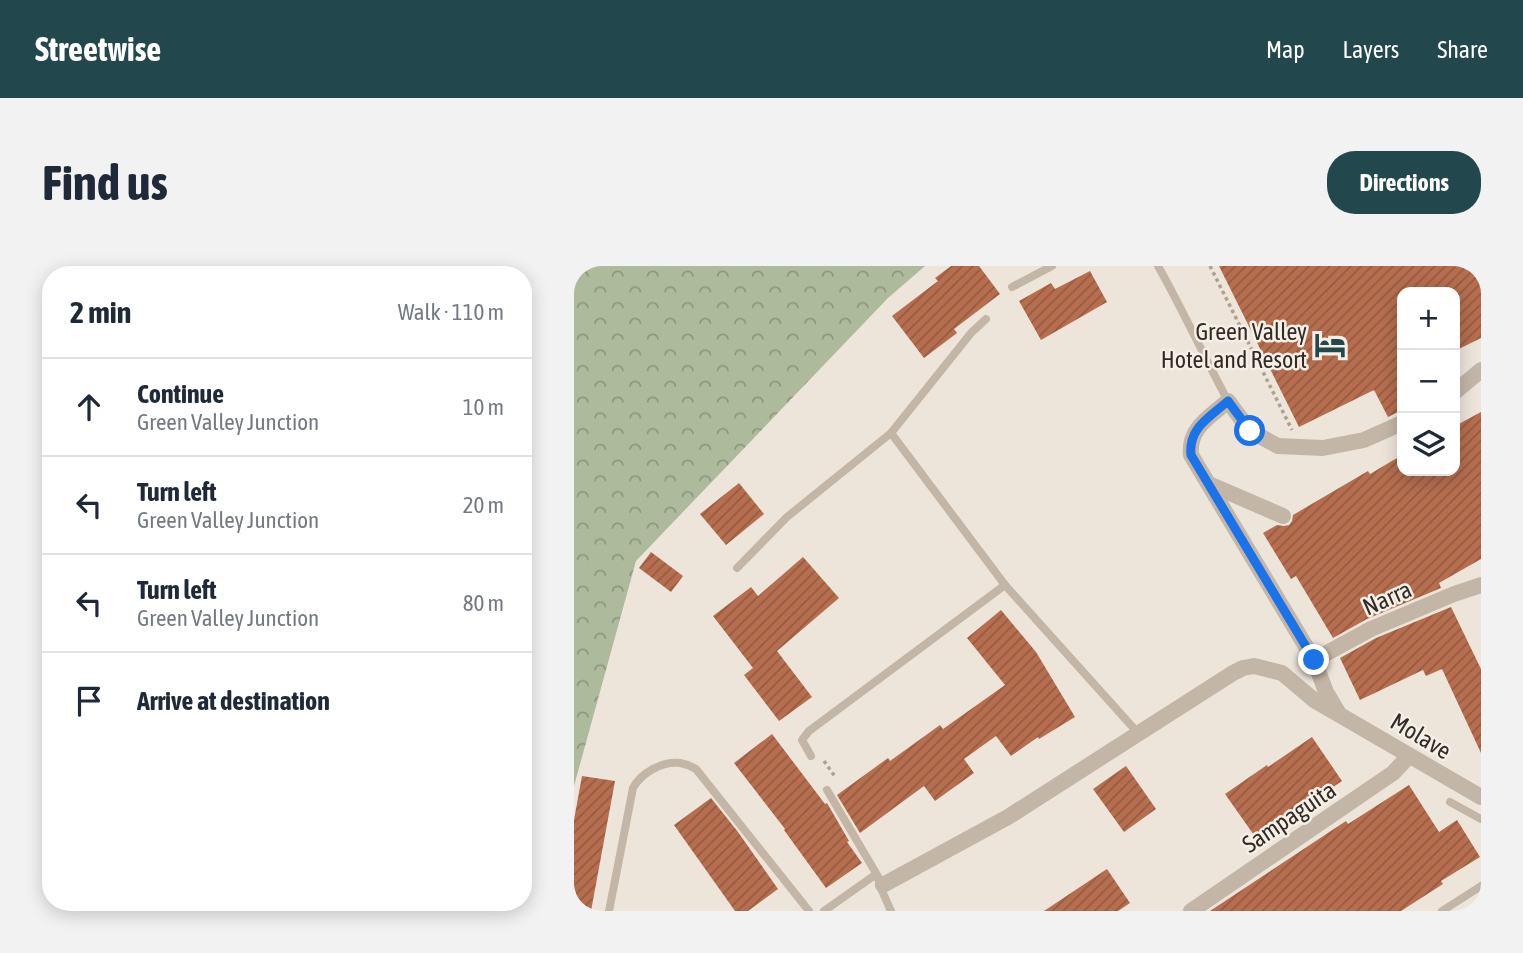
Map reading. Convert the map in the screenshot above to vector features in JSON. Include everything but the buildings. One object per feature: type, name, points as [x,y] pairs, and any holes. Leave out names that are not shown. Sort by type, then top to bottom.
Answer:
[{"type":"street","points":[[1460,388],[1481,370]]},
{"type":"street","points":[[1320,696],[1314,660],[1191,455],[1190,444],[1199,426],[1228,401],[1250,431],[1278,446],[1324,448],[1364,440],[1397,425]]},
{"type":"street","points":[[1209,484],[1283,516]]},
{"type":"street","name":"Narra","points":[[1314,660],[1371,629],[1481,585]]},
{"type":"street","points":[[879,880],[1008,817],[1243,668],[1254,666],[1282,673],[1320,696]]},
{"type":"street","name":"Molave","points":[[1320,696],[1338,712],[1481,797]]},
{"type":"street","name":"Sampaguita","points":[[1191,911],[1393,773],[1409,756]]},
{"type":"lane","points":[[1012,288],[1052,266]]},
{"type":"lane","points":[[1158,266],[1228,401]]},
{"type":"lane","points":[[737,568],[787,517],[891,433],[971,333],[986,319]]},
{"type":"lane","points":[[891,433],[1005,585],[1138,734]]},
{"type":"lane","points":[[816,755],[802,740],[809,731],[1005,585]]},
{"type":"lane","points":[[609,911],[633,789],[637,780],[646,773],[669,763],[683,763],[696,769],[809,911]]},
{"type":"lane","points":[[827,790],[879,880],[891,911]]},
{"type":"lane","points":[[1450,802],[1481,819]]},
{"type":"lane","points":[[824,911],[879,880]]},
{"type":"lane","points":[[1442,911],[1481,886]]},
{"type":"path","points":[[1210,266],[1300,447]]},
{"type":"path","points":[[816,755],[839,783]]},
{"type":"green space","points":[[574,266],[925,266],[888,298],[636,561],[574,786]]},
{"type":"place","name":"Green Valley Hotel and Resort","points":[[1330,345]]},
{"type":"route","points":[[1250,431],[1228,401],[1193,434],[1191,455],[1314,660]]}]
